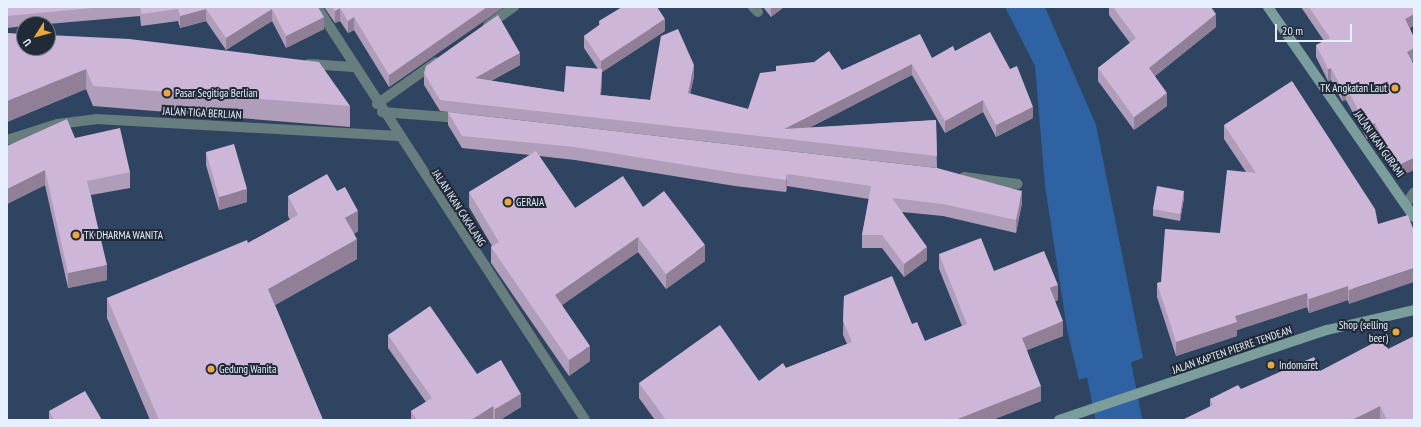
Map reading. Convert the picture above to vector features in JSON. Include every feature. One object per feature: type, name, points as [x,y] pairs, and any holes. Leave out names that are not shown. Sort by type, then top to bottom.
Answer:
[{"type":"main road","name":"JALAN IKAN GURAMI","points":[[1268,7],[1414,216]]},
{"type":"main road","name":"JALAN KAPTEN PIERRE TENDEAN","points":[[1060,420],[1328,330],[1414,310]]},
{"type":"street","name":"JALAN IKAN CAKALANG","points":[[317,7],[353,67],[585,420]]},
{"type":"street","points":[[480,31],[514,7]]},
{"type":"street","points":[[380,108],[442,57]]},
{"type":"street","points":[[294,64],[353,67]]},
{"type":"street","points":[[380,108],[471,119]]},
{"type":"street","name":"JALAN TIGA BERLIAN","points":[[7,140],[58,124],[96,119],[399,136]]},
{"type":"street","points":[[955,176],[1018,184]]},
{"type":"street","points":[[1406,204],[1414,192]]},
{"type":"water","points":[[1005,7],[1045,7],[1096,125],[1143,358],[1079,380],[1067,329],[1045,186],[1035,66]]},
{"type":"building","points":[[7,7],[103,7],[7,16]]},
{"type":"building","points":[[140,7],[318,7],[324,17],[286,36],[272,9],[226,38],[206,9],[180,16],[178,9],[141,14]]},
{"type":"building","points":[[332,7],[487,7],[389,75],[354,17],[348,21],[340,8],[335,11]]},
{"type":"building","points":[[622,7],[657,7],[665,19],[601,61],[584,36],[601,24],[599,21]]},
{"type":"building","points":[[1113,7],[1211,7],[1216,14],[1149,68],[1167,93],[1134,117],[1098,68],[1136,38]]},
{"type":"building","points":[[1309,7],[1414,7],[1414,14],[1405,19],[1414,37],[1414,48],[1407,52],[1414,65],[1414,158],[1397,166],[1375,123],[1367,126],[1346,87],[1342,89],[1331,68],[1328,69],[1316,45],[1330,38]]},
{"type":"building","points":[[498,15],[520,53],[475,78],[564,92],[566,66],[602,69],[600,95],[650,100],[661,36],[678,29],[694,65],[688,93],[748,109],[760,73],[776,71],[776,66],[814,62],[829,51],[842,70],[920,34],[932,58],[953,46],[955,51],[990,32],[1010,69],[1017,66],[1033,107],[996,125],[983,100],[945,121],[912,64],[784,129],[936,120],[937,156],[440,100],[424,73],[426,66]]},
{"type":"building","points":[[7,33],[16,34],[16,56],[56,56],[56,35],[129,39],[319,62],[350,106],[93,86],[86,69],[7,101]]},
{"type":"building","points":[[1292,81],[1375,209],[1378,224],[1408,215],[1414,231],[1414,268],[1349,290],[1348,286],[1309,299],[1307,293],[1235,316],[1237,322],[1176,342],[1157,283],[1161,282],[1165,229],[1220,233],[1227,170],[1256,173],[1224,125]]},
{"type":"building","points":[[448,112],[937,168],[1022,191],[1016,220],[943,204],[892,198],[927,247],[904,264],[882,235],[862,235],[871,186],[787,174],[786,180],[575,147],[462,136]]},
{"type":"building","points":[[67,119],[75,138],[120,128],[130,172],[87,181],[107,265],[68,273],[45,170],[7,189],[7,146]]},
{"type":"building","points":[[234,144],[247,189],[219,197],[206,152]]},
{"type":"building","points":[[536,151],[575,208],[623,176],[643,207],[664,191],[705,245],[666,274],[638,237],[555,295],[590,346],[569,360],[491,247],[499,242],[469,192]]},
{"type":"building","name":"Gedung Wanita","points":[[327,174],[337,191],[345,187],[358,211],[345,218],[357,239],[268,289],[323,420],[159,420],[107,298],[247,240],[248,243],[298,215],[288,196]]},
{"type":"building","points":[[1157,186],[1184,191],[1180,214],[1153,209]]},
{"type":"building","points":[[981,238],[994,271],[1044,251],[1058,285],[1050,288],[1063,321],[1022,338],[1041,386],[955,420],[666,420],[639,383],[720,325],[759,381],[783,363],[786,368],[852,342],[843,321],[844,296],[892,276],[912,324],[917,322],[925,341],[967,324],[939,254]]},
{"type":"building","points":[[430,306],[477,374],[501,360],[521,394],[495,409],[493,406],[471,420],[417,420],[411,411],[432,398],[388,335]]},
{"type":"building","points":[[1414,336],[1414,420],[1387,420],[1380,406],[1352,420],[1182,420],[1213,405],[1210,399],[1238,385],[1241,389],[1314,357],[1320,371],[1383,338],[1388,349]]},
{"type":"building","points":[[85,391],[102,420],[54,420],[49,411]]},
{"type":"waterway","points":[[1097,308],[1119,420]]},
{"type":"place","name":"TK Angkatan Laut","points":[[1395,88]]},
{"type":"place","name":"Pasar Segitiga Berlian","points":[[167,93]]},
{"type":"place","name":"GERAJA","points":[[508,202]]},
{"type":"place","name":"TK DHARMA WANITA","points":[[76,235]]},
{"type":"place","name":"Shop (selling beer)","points":[[1396,332]]},
{"type":"place","name":"Indomaret","points":[[1271,365]]},
{"type":"place","name":"Gedung Wanita","points":[[211,369]]}]
